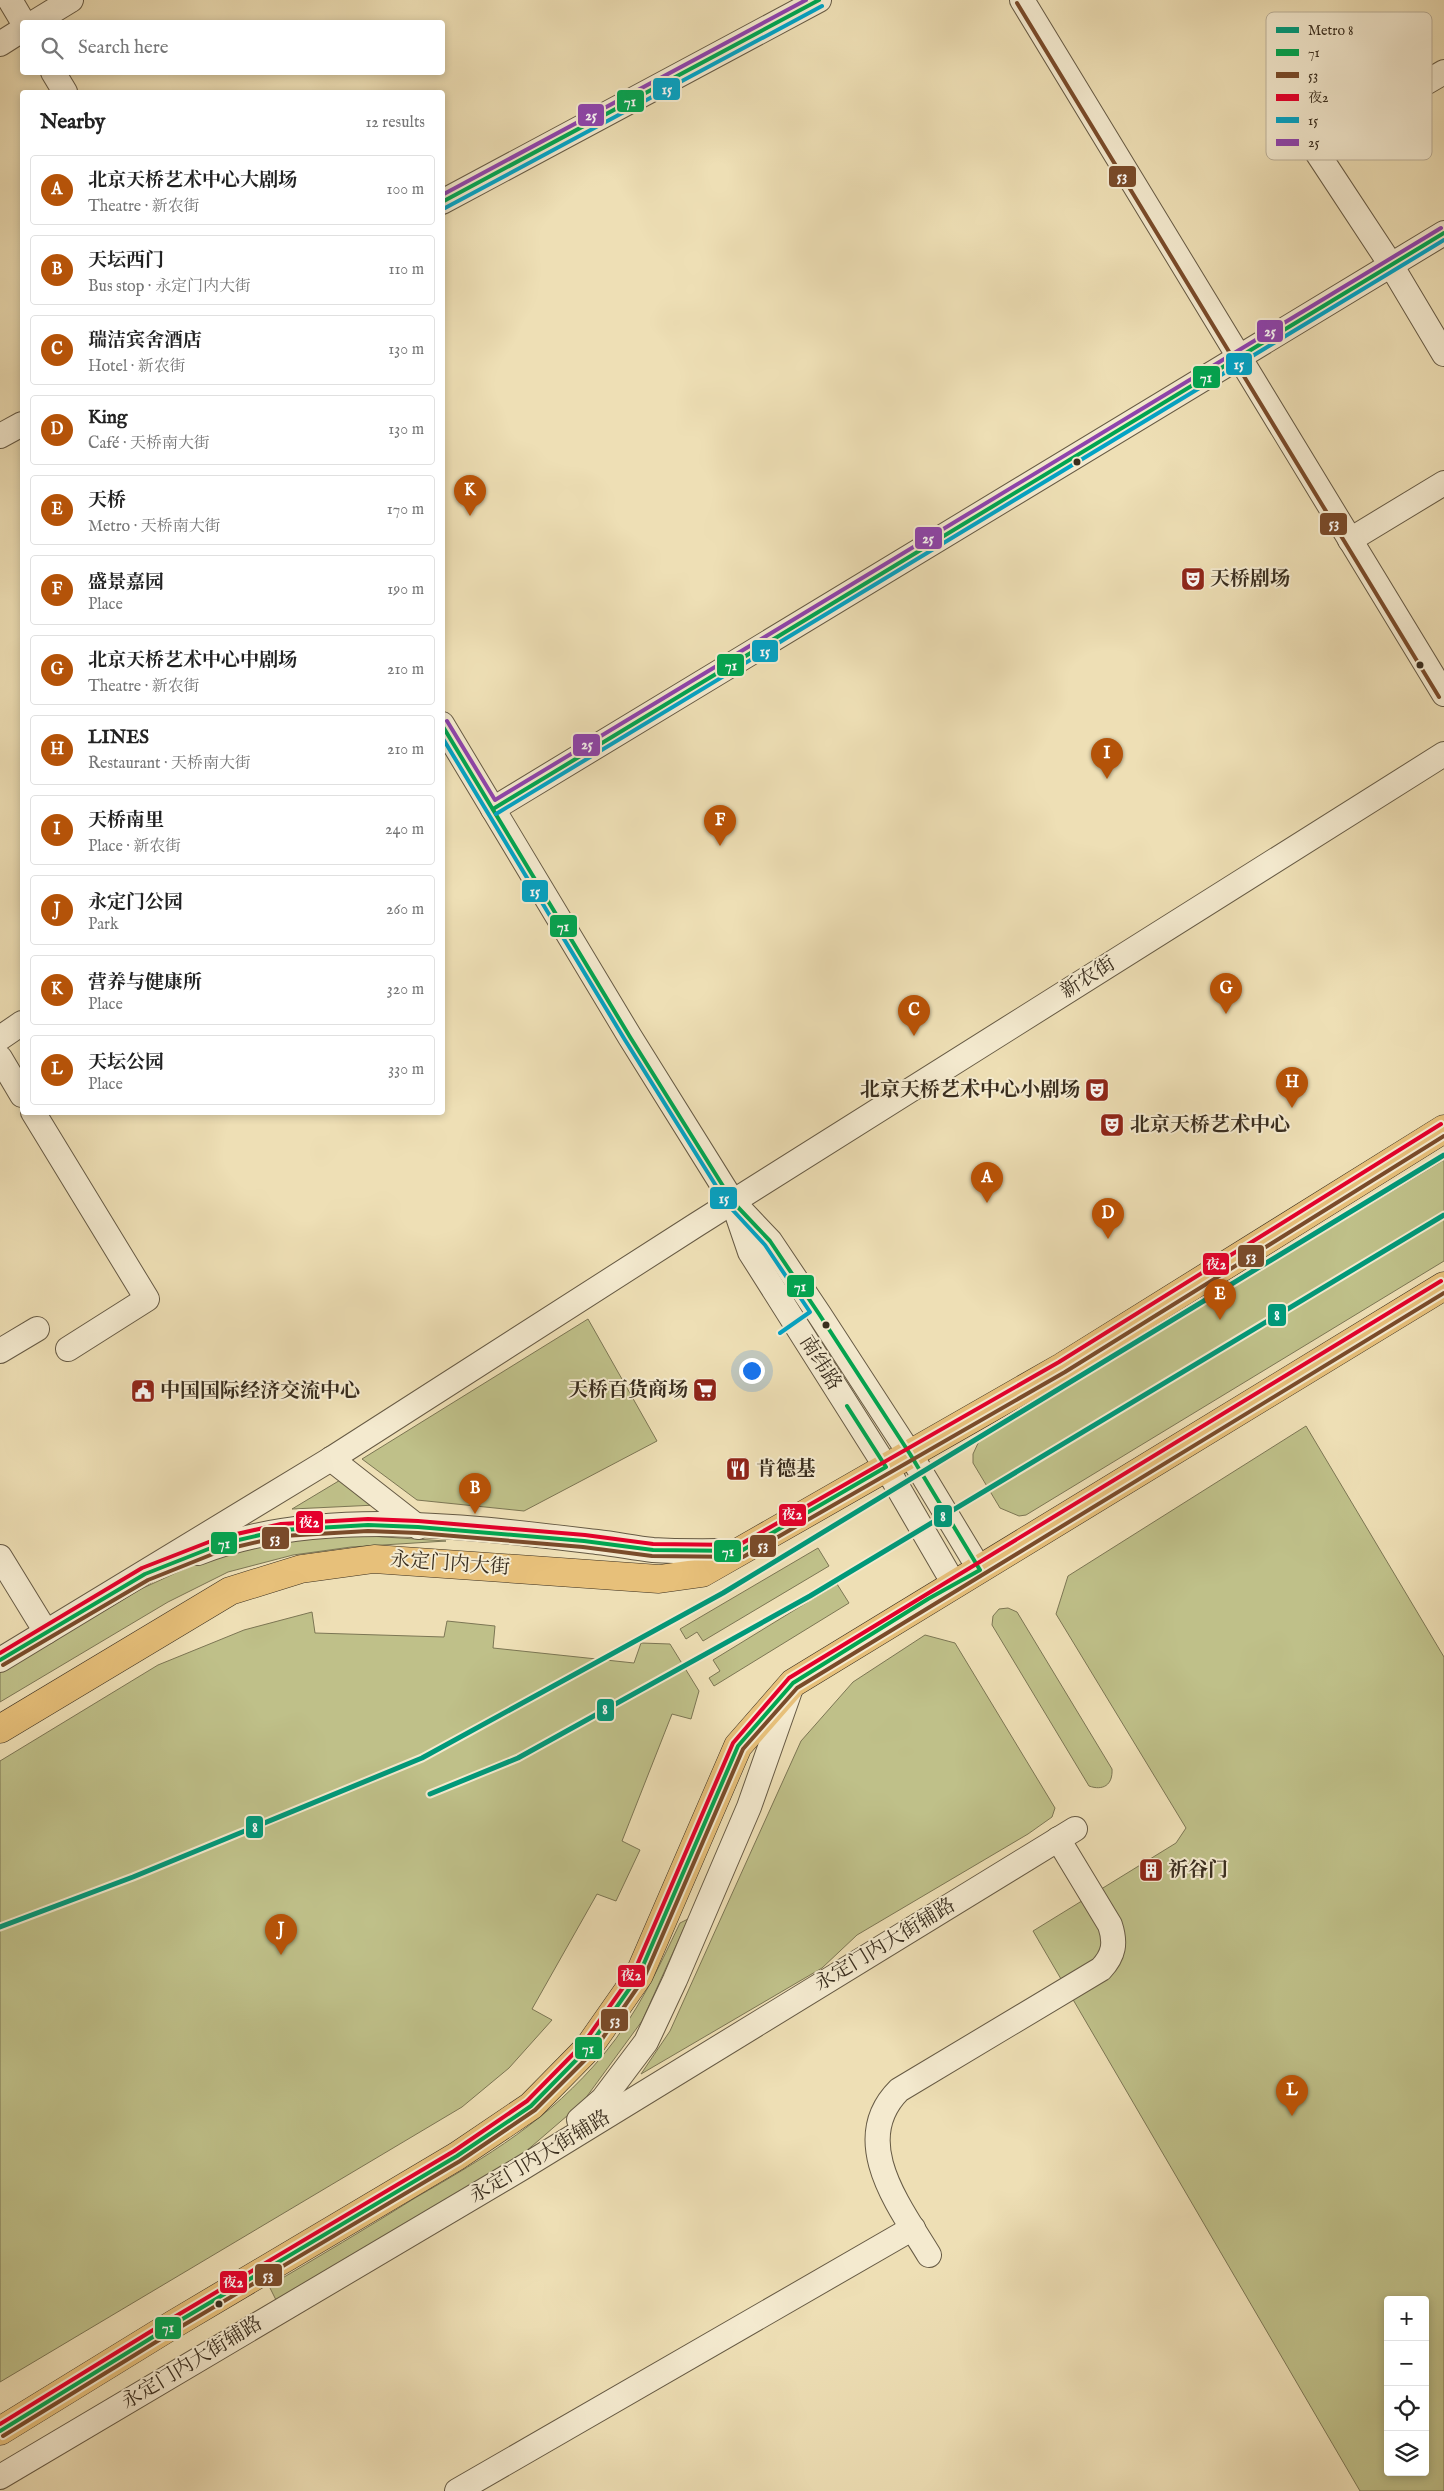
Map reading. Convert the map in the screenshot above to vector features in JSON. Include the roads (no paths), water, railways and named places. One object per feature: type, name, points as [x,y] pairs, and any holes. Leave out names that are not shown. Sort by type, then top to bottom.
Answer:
[{"type":"main road","name":"永定门内大街","points":[[0,1729],[230,1591],[301,1569],[374,1559],[659,1579],[702,1573],[910,1454],[962,1422],[1062,1367],[1444,1128]]},
{"type":"main road","points":[[0,2431],[174,2324],[457,2156],[531,2106],[588,2048],[634,1982],[738,1746],[793,1683],[1444,1286]]},
{"type":"street","points":[[10,0],[22,20]]},
{"type":"street","points":[[38,20],[71,0]]},
{"type":"street","points":[[445,200],[819,0]]},
{"type":"street","points":[[1022,0],[1444,694]]},
{"type":"street","points":[[0,44],[20,31]]},
{"type":"street","points":[[1432,79],[1444,72]]},
{"type":"street","points":[[55,75],[64,90]]},
{"type":"street","points":[[1322,160],[1391,265],[1444,354]]},
{"type":"street","points":[[494,809],[1444,232]]},
{"type":"street","points":[[0,436],[20,425]]},
{"type":"street","points":[[1350,540],[1444,483]]},
{"type":"street","name":"南纬路","points":[[446,738],[494,809],[630,1037],[733,1202],[770,1241],[910,1454],[980,1570]]},
{"type":"street","name":"新农街","points":[[733,1202],[1444,754]]},
{"type":"street","points":[[0,1038],[20,1025]]},
{"type":"street","points":[[0,1058],[20,1092]]},
{"type":"street","points":[[35,1115],[147,1300],[68,1349]]},
{"type":"street","points":[[0,1660],[145,1574],[331,1459],[733,1202]]},
{"type":"street","name":"南纬路","points":[[733,1202],[750,1252],[886,1467],[954,1584]]},
{"type":"street","points":[[0,1351],[37,1329]]},
{"type":"street","points":[[331,1459],[418,1527]]},
{"type":"street","points":[[145,1574],[221,1544],[282,1530],[368,1525],[516,1534],[599,1542],[653,1550],[741,1551]]},
{"type":"street","points":[[0,1557],[46,1632]]},
{"type":"street","points":[[522,2168],[603,2099],[646,2042],[675,1980],[749,1806],[793,1683]]},
{"type":"street","name":"永定门内大街辅路","points":[[0,2477],[522,2168],[1067,1834],[1110,1925],[1114,1938],[1111,1955],[1101,1969],[899,2090],[890,2099],[880,2117],[876,2147],[884,2174],[912,2228]]},
{"type":"street","points":[[457,2491],[912,2228],[929,2255]]},
{"type":"metro line","name":"8","points":[[0,1927],[133,1877],[422,1758],[723,1593],[1444,1155]]},
{"type":"metro line","name":"8","points":[[430,1794],[518,1758],[810,1596],[1444,1215]]},
{"type":"place","name":"营养与健康所","points":[[470,516]]},
{"type":"place","name":"天桥剧场","points":[[1193,579]]},
{"type":"place","name":"天桥南里","points":[[1107,779]]},
{"type":"place","name":"盛景嘉园","points":[[720,846]]},
{"type":"place","name":"北京天桥艺术中心中剧场","points":[[1226,1014]]},
{"type":"place","name":"瑞洁宾舍酒店","points":[[914,1036]]},
{"type":"place","name":"北京天桥艺术中心小剧场","points":[[1097,1090]]},
{"type":"place","name":"LINES","points":[[1292,1108]]},
{"type":"place","name":"北京天桥艺术中心","points":[[1112,1125]]},
{"type":"place","name":"北京天桥艺术中心大剧场","points":[[987,1203]]},
{"type":"place","name":"King","points":[[1108,1239]]},
{"type":"place","name":"天桥","points":[[1220,1320]]},
{"type":"place","name":"天桥百货商场","points":[[705,1390]]},
{"type":"place","name":"中国国际经济交流中心","points":[[143,1391]]},
{"type":"place","name":"肯德基","points":[[738,1469]]},
{"type":"place","name":"天坛西门","points":[[475,1514]]},
{"type":"place","name":"祈谷门","points":[[1151,1870]]},
{"type":"place","name":"永定门公园","points":[[281,1955]]},
{"type":"place","name":"天坛公园","points":[[1292,2116]]}]
